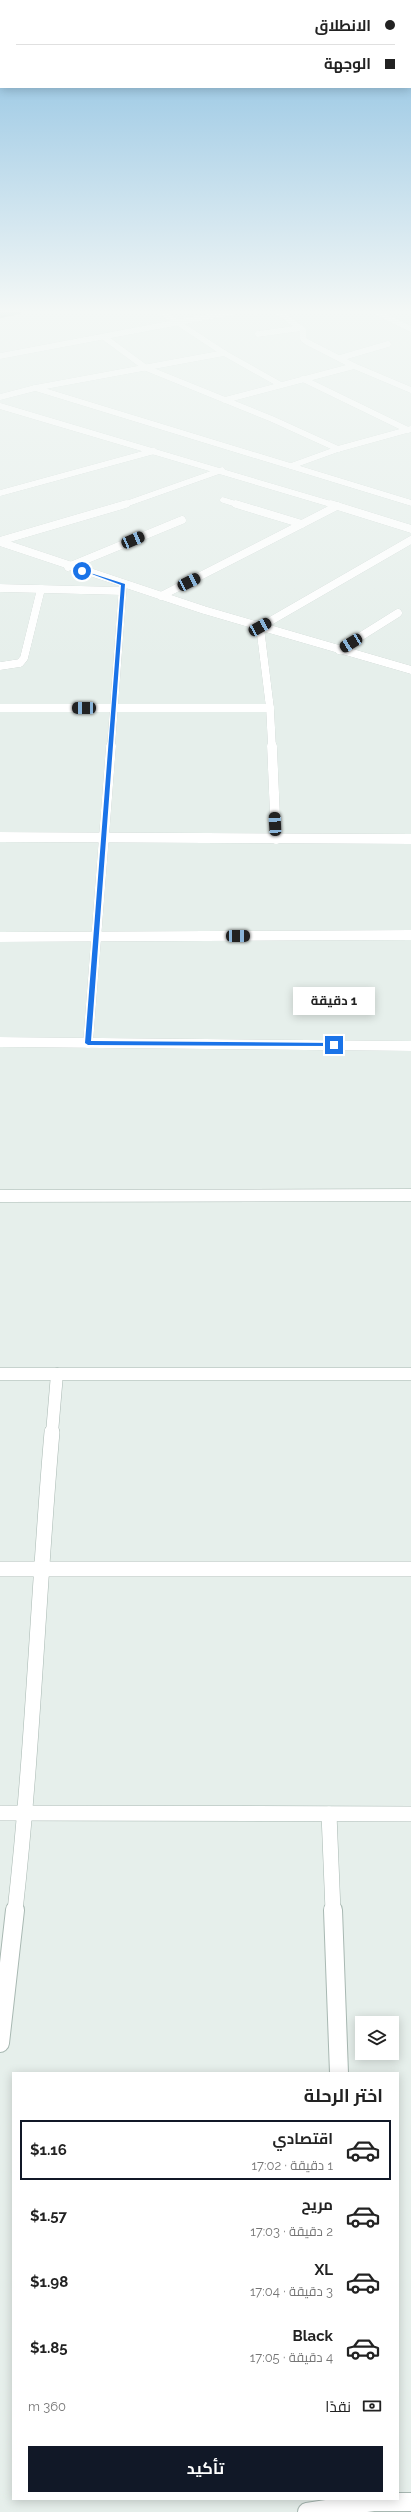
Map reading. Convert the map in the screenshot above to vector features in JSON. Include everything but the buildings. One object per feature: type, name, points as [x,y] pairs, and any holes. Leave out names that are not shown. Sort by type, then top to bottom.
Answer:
[{"type":"street","points":[[77,428],[222,470],[411,529]]},
{"type":"street","points":[[167,428],[411,503]]},
{"type":"street","points":[[290,428],[338,449]]},
{"type":"street","points":[[291,466],[338,449],[409,430]]},
{"type":"street","points":[[0,493],[155,451]]},
{"type":"street","points":[[0,542],[97,514],[222,470]]},
{"type":"street","points":[[223,500],[302,524]]},
{"type":"street","points":[[161,596],[337,506]]},
{"type":"street","points":[[68,567],[182,520]]},
{"type":"street","points":[[260,627],[411,540]]},
{"type":"street","points":[[0,542],[122,588],[161,596],[260,627],[411,670]]},
{"type":"street","points":[[0,588],[122,588]]},
{"type":"street","points":[[88,1043],[122,588]]},
{"type":"street","points":[[0,666],[20,663],[24,658],[41,589]]},
{"type":"street","points":[[339,650],[398,613]]},
{"type":"street","points":[[260,627],[270,708],[276,838]]},
{"type":"street","points":[[0,708],[270,708]]},
{"type":"street","points":[[0,837],[411,839]]},
{"type":"street","points":[[0,937],[411,935]]},
{"type":"street","points":[[0,1042],[411,1046]]},
{"type":"street","points":[[0,1196],[411,1195]]},
{"type":"street","points":[[0,1374],[411,1374]]},
{"type":"street","points":[[0,2043],[26,1813],[40,1569],[57,1374]]},
{"type":"street","points":[[0,1569],[411,1569]]},
{"type":"street","points":[[0,1813],[411,1814]]},
{"type":"street","points":[[329,1814],[339,2072]]},
{"type":"street","points":[[307,2512],[356,2501],[411,2502]]},
{"type":"route","points":[[82,571],[123,584],[121,592],[88,1043],[334,1045]]}]
